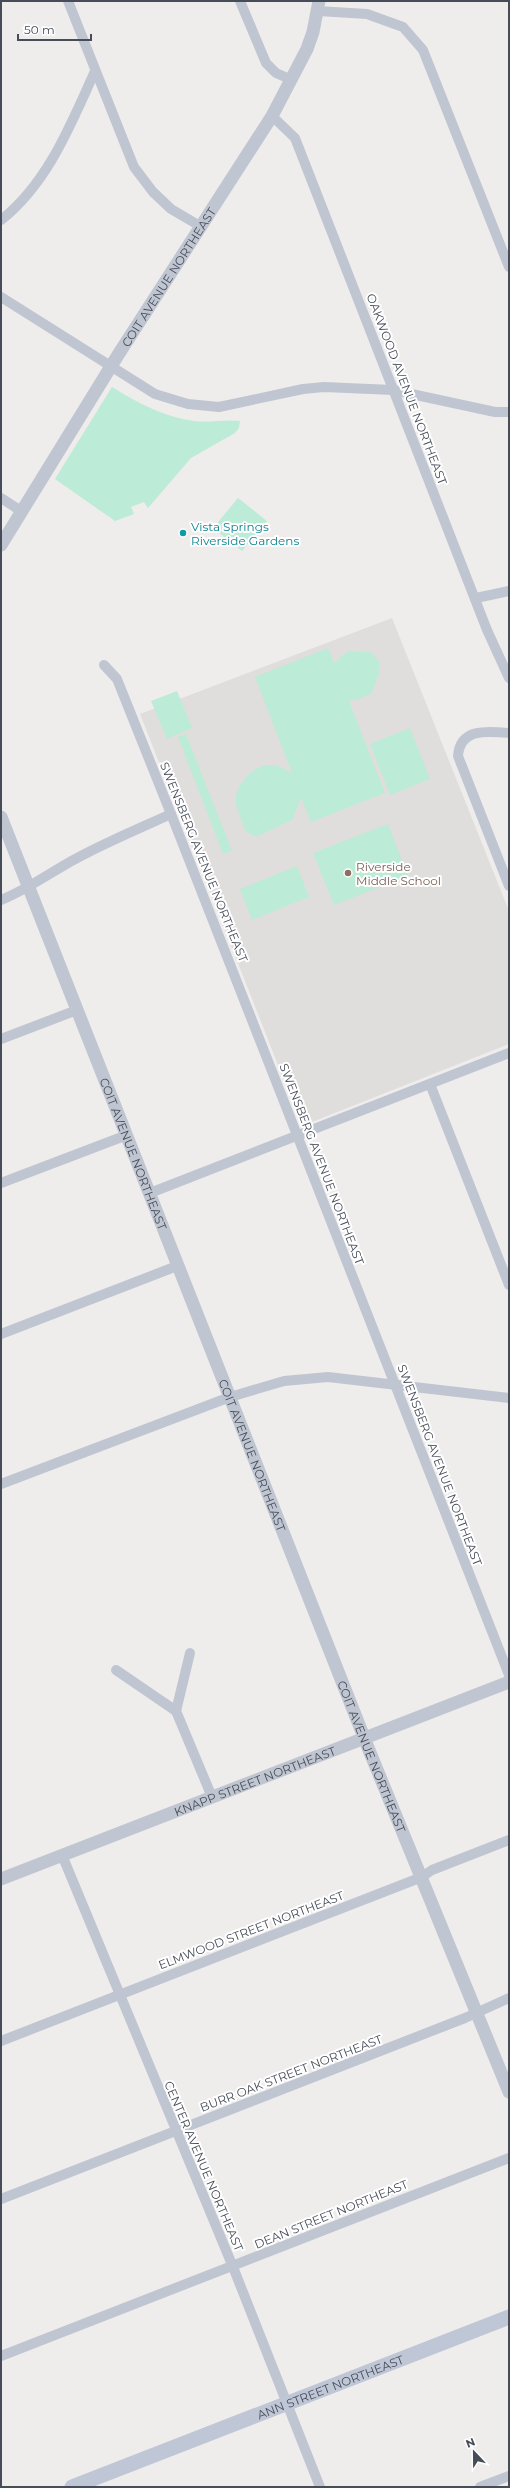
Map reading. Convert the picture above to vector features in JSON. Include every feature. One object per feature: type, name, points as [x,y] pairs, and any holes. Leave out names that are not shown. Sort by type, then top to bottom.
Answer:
[{"type":"main road","name":"ANN STREET NORTHEAST","points":[[72,2487],[509,2317]]},
{"type":"street","points":[[68,1],[134,168],[153,192],[171,209],[200,226]]},
{"type":"street","points":[[240,1],[266,63],[276,73],[292,80]]},
{"type":"street","points":[[318,6],[367,14],[403,27],[423,50],[509,267]]},
{"type":"street","name":"COIT AVENUE NORTHEAST","points":[[1,545],[110,367],[272,116],[292,80],[314,32],[318,6]]},
{"type":"street","points":[[1,220],[15,209],[46,170],[72,122],[96,71]]},
{"type":"street","name":"OAKWOOD AVENUE NORTHEAST","points":[[272,116],[295,138],[393,390],[509,678]]},
{"type":"street","points":[[1,297],[155,394],[188,404],[219,407],[303,389],[324,387],[393,390],[495,412],[509,412]]},
{"type":"street","points":[[1,498],[22,511]]},
{"type":"street","points":[[476,598],[509,591]]},
{"type":"street","name":"SWENSBERG AVENUE NORTHEAST","points":[[104,665],[117,679],[509,1675]]},
{"type":"street","points":[[509,733],[476,732],[468,736],[459,746],[458,756],[509,886]]},
{"type":"street","points":[[1,900],[29,888],[43,877],[80,856],[171,814]]},
{"type":"street","name":"COIT AVENUE NORTHEAST","points":[[1,817],[364,1738],[509,2092]]},
{"type":"street","points":[[1,1039],[77,1010]]},
{"type":"street","points":[[150,1193],[509,1053]]},
{"type":"street","points":[[430,1084],[509,1285]]},
{"type":"street","points":[[1,1183],[127,1135]]},
{"type":"street","points":[[1,1334],[177,1266]]},
{"type":"street","points":[[1,1484],[230,1397],[271,1384],[328,1377],[509,1398]]},
{"type":"street","points":[[176,1711],[190,1653]]},
{"type":"street","points":[[116,1670],[176,1711],[212,1797]]},
{"type":"street","name":"KNAPP STREET NORTHEAST","points":[[1,1879],[509,1682]]},
{"type":"street","name":"ELMWOOD STREET NORTHEAST","points":[[1,2040],[422,1877],[432,1870],[509,1840]]},
{"type":"street","name":"CENTER AVENUE NORTHEAST","points":[[62,1855],[233,2267],[320,2487]]},
{"type":"street","name":"BURR OAK STREET NORTHEAST","points":[[1,2199],[477,2014],[487,2006],[509,1998]]},
{"type":"street","name":"DEAN STREET NORTHEAST","points":[[1,2356],[233,2267],[509,2158]]},
{"type":"street","points":[[480,2487],[509,2476]]},
{"type":"shaded area","name":"Riverside Middle School","points":[[392,618],[509,911],[509,1044],[302,1126],[140,714]]},
{"type":"green space","points":[[112,387],[141,404],[162,413],[183,419],[194,421],[240,421],[239,428],[235,433],[191,458],[148,508],[144,502],[131,507],[134,514],[115,521],[55,479]]},
{"type":"green space","points":[[238,498],[267,521],[242,551],[213,528]]},
{"type":"green space","points":[[328,648],[334,663],[347,651],[370,652],[379,661],[379,673],[372,693],[359,699],[349,701],[385,793],[311,822],[301,798],[292,820],[256,837],[245,831],[236,804],[236,797],[241,784],[250,773],[263,766],[275,765],[292,773],[255,677]]},
{"type":"green space","points":[[177,691],[192,728],[167,739],[151,701]]},
{"type":"green space","points":[[410,728],[430,779],[390,795],[370,744]]},
{"type":"green space","points":[[186,734],[232,851],[223,854],[178,737]]},
{"type":"green space","points":[[388,824],[408,876],[334,905],[313,853]]},
{"type":"green space","points":[[297,866],[309,897],[252,920],[240,889]]},
{"type":"place","name":"Vista Springs Riverside Gardens","points":[[183,533]]},
{"type":"place","name":"Riverside Middle School","points":[[348,873]]}]
